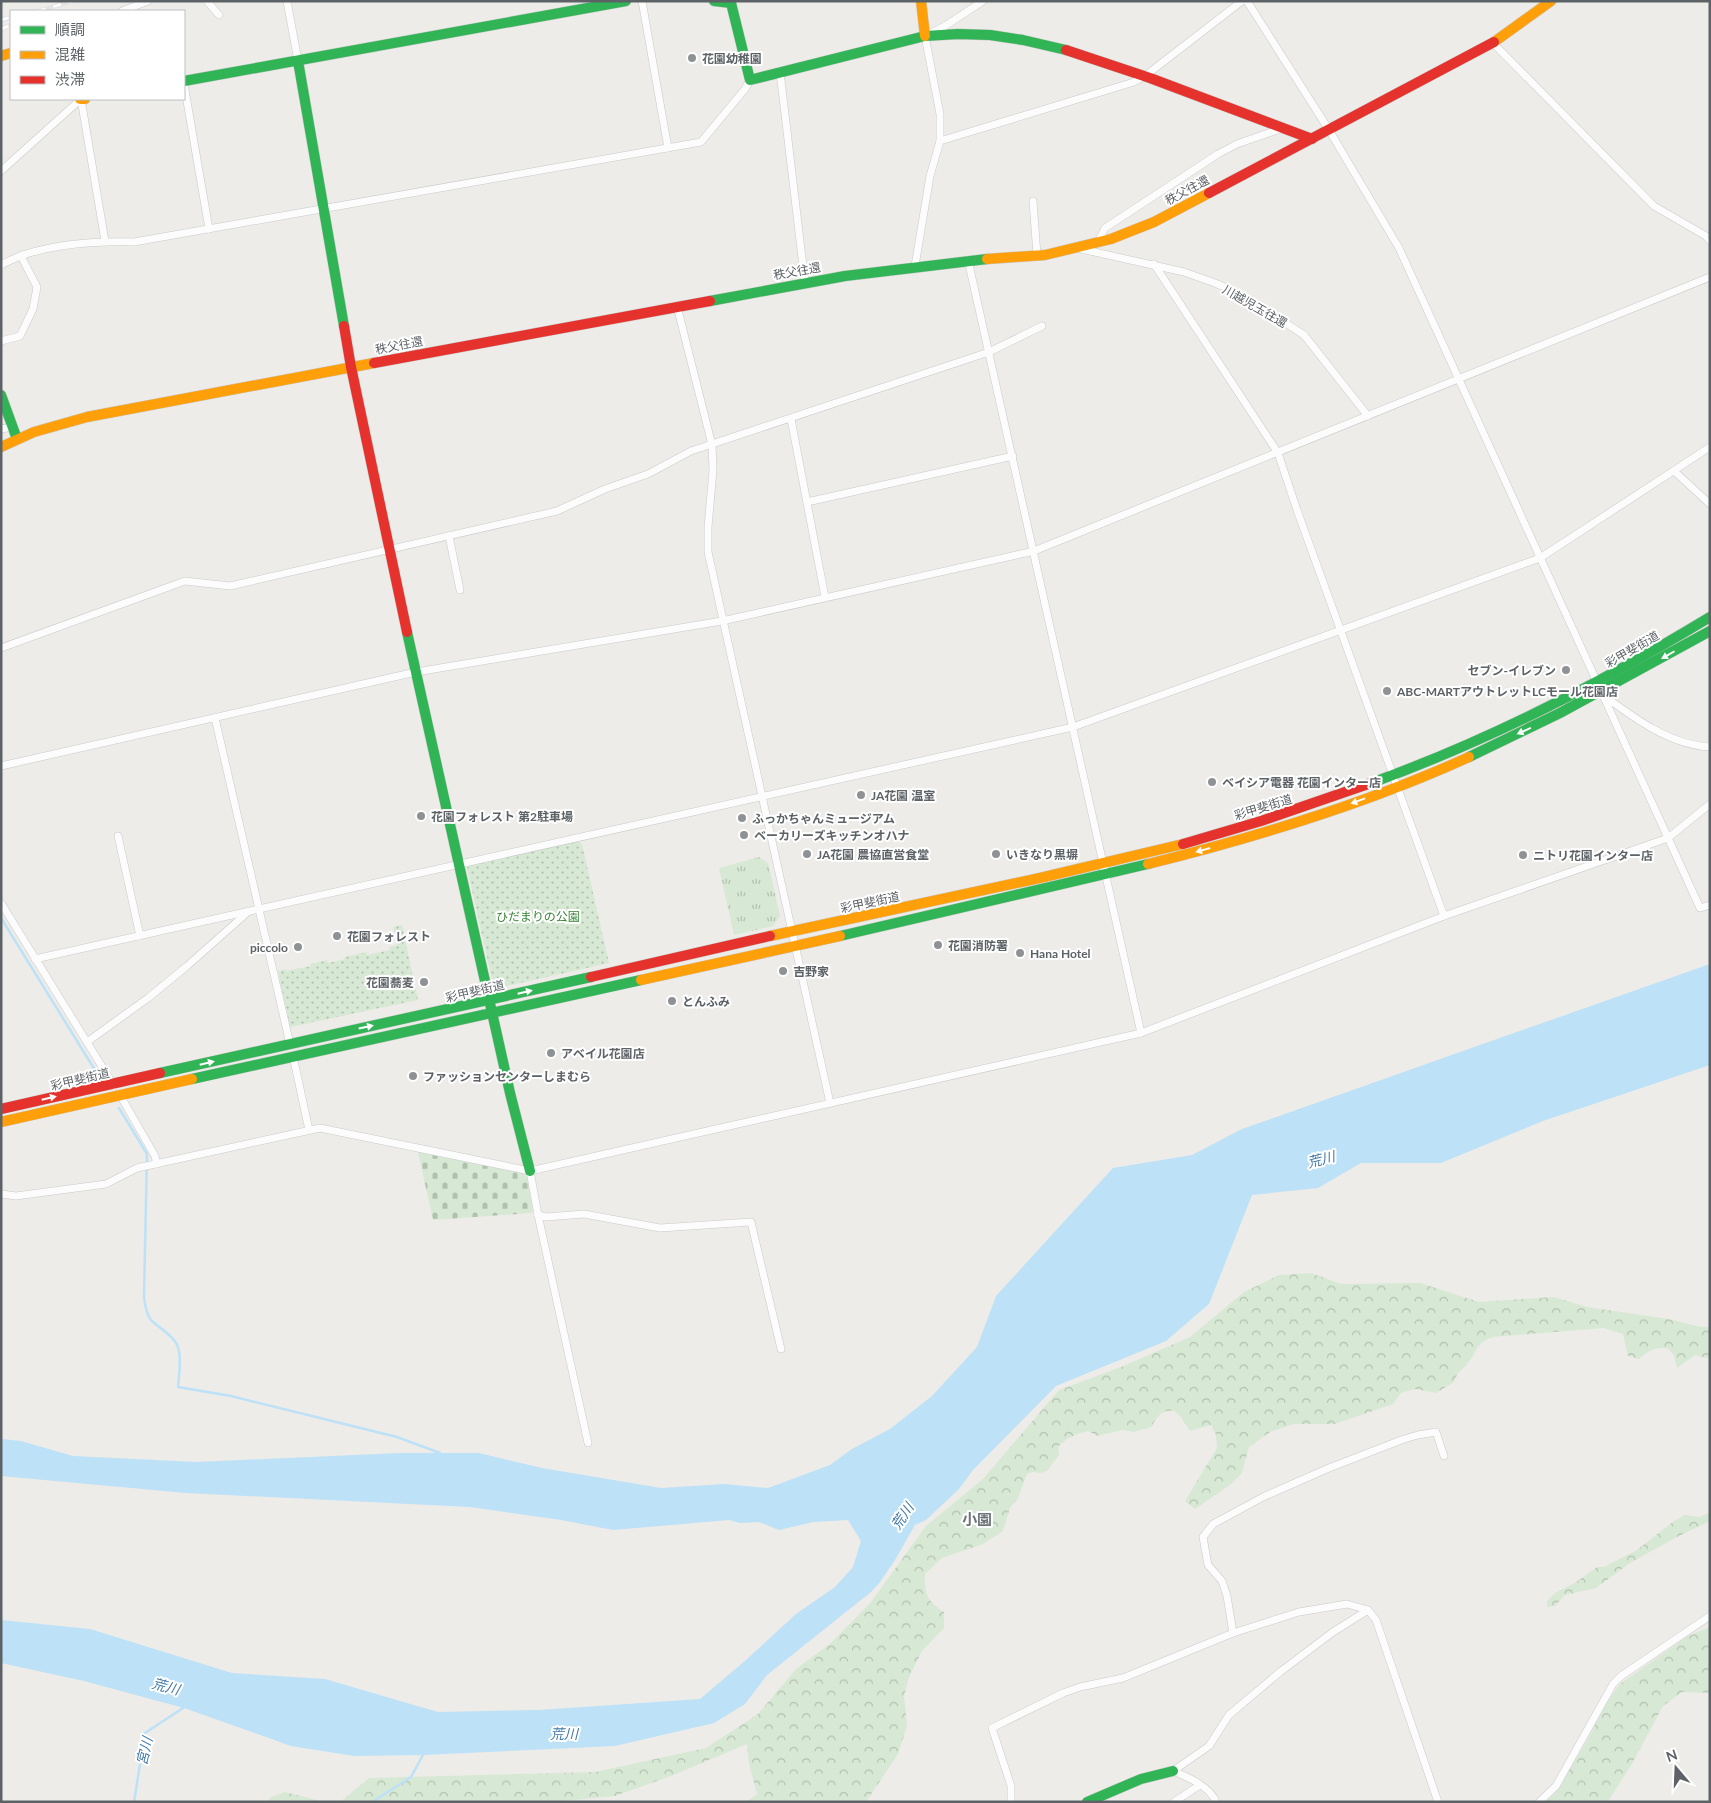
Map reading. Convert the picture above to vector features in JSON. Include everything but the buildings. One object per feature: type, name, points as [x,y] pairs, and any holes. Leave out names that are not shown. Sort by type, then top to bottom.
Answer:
[{"type":"main road","points":[[185,83],[626,1]]},
{"type":"main road","points":[[714,1],[731,2],[750,80],[925,36],[977,34],[1020,39],[1079,55],[1145,76],[1312,139]]},
{"type":"main road","points":[[921,1],[925,36]]},
{"type":"main road","name":"秩父往還","points":[[1,447],[17,439],[84,417],[805,282],[915,266],[1037,255],[1098,243],[1154,222],[1493,43],[1551,1]]},
{"type":"main road","points":[[298,61],[351,367],[389,550],[458,864],[530,1171]]},
{"type":"main road","points":[[1,394],[17,439]]},
{"type":"main road","name":"彩甲斐街道","points":[[1,1109],[792,932],[1104,869],[1191,854],[1296,823],[1397,786],[1534,727],[1710,617]]},
{"type":"main road","name":"彩甲斐街道","points":[[1,1122],[795,946],[1104,869],[1301,809],[1394,775],[1599,688],[1710,631]]},
{"type":"main road","points":[[1087,1802],[1150,1775],[1173,1771]]},
{"type":"street","points":[[125,10],[148,1]]},
{"type":"street","points":[[207,1],[219,15]]},
{"type":"street","points":[[287,1],[298,61]]},
{"type":"street","points":[[642,1],[668,148]]},
{"type":"street","points":[[915,266],[930,176],[940,141],[940,114],[925,36],[945,26],[983,1]]},
{"type":"street","points":[[940,141],[1134,82],[1145,76],[1242,1]]},
{"type":"street","points":[[1247,1],[1329,130],[1399,248],[1700,908],[1710,905]]},
{"type":"street","points":[[1493,43],[1654,206],[1706,236],[1710,242]]},
{"type":"street","points":[[780,72],[805,282]]},
{"type":"street","points":[[1,265],[21,256],[65,246],[105,241],[134,242],[701,142],[745,89],[750,80]]},
{"type":"street","points":[[185,89],[209,229]]},
{"type":"street","points":[[1,171],[81,100]]},
{"type":"street","points":[[82,100],[105,241]]},
{"type":"street","points":[[1098,243],[1105,228],[1218,154],[1237,144],[1283,128]]},
{"type":"street","points":[[1033,201],[1037,255]]},
{"type":"street","name":"川越児玉往還","points":[[1075,248],[1184,272],[1237,293],[1304,335],[1368,416]]},
{"type":"street","points":[[1,341],[20,336],[33,310],[38,287],[21,256]]},
{"type":"street","points":[[968,260],[1141,1033]]},
{"type":"street","points":[[1154,264],[1278,452],[1297,510],[1444,916]]},
{"type":"street","points":[[1,766],[416,672],[722,621],[1034,551],[1710,277]]},
{"type":"street","points":[[677,306],[712,445],[708,552],[830,1102]]},
{"type":"street","points":[[1,648],[185,581],[230,586],[557,511],[605,489],[648,474],[691,451],[989,352],[1042,326]]},
{"type":"street","points":[[791,419],[825,597]]},
{"type":"street","points":[[1,429],[12,427]]},
{"type":"street","points":[[36,959],[1073,727],[1540,558],[1710,447]]},
{"type":"street","points":[[807,502],[1012,456]]},
{"type":"street","points":[[1674,471],[1710,504]]},
{"type":"street","points":[[449,536],[460,590]]},
{"type":"street","points":[[1599,688],[1624,710],[1654,729],[1680,742],[1710,747]]},
{"type":"street","points":[[215,718],[290,1044]]},
{"type":"street","points":[[1,1194],[16,1196],[106,1184],[150,1165],[320,1128],[530,1171],[1141,1033],[1444,916],[1668,838],[1710,804]]},
{"type":"street","points":[[118,836],[140,936]]},
{"type":"street","points":[[1,903],[121,1096],[155,1156],[150,1165]]},
{"type":"street","points":[[87,1042],[148,998],[249,912]]},
{"type":"street","points":[[293,1056],[309,1130]]},
{"type":"street","points":[[530,1171],[588,1443]]},
{"type":"street","points":[[538,1215],[546,1217],[584,1214],[660,1228],[751,1222],[781,1349]]},
{"type":"street","points":[[1233,1634],[1222,1581],[1208,1565],[1203,1538],[1212,1524],[1263,1497],[1329,1468],[1418,1435],[1436,1432],[1444,1456]]},
{"type":"street","points":[[1011,1802],[1011,1786],[992,1728],[1063,1693],[1080,1687],[1123,1678],[1233,1634],[1299,1612],[1347,1604],[1368,1610],[1376,1620],[1438,1802]]},
{"type":"street","points":[[1173,1771],[1208,1746],[1229,1715],[1280,1672],[1333,1632],[1368,1610]]},
{"type":"street","points":[[1538,1802],[1556,1786],[1613,1684],[1621,1676],[1710,1616]]},
{"type":"street","points":[[1173,1771],[1187,1777],[1214,1795],[1216,1802]]},
{"type":"street","points":[[1174,1802],[1200,1785]]},
{"type":"green space","name":"ひだまりの公園","points":[[578,841],[582,844],[609,963],[498,988],[493,984],[467,868],[470,865]]},
{"type":"green space","points":[[759,857],[768,863],[780,916],[773,926],[734,935],[719,868]]},
{"type":"green space","points":[[402,925],[418,1000],[290,1027],[278,971],[311,966],[310,964],[327,960],[328,963],[367,952],[367,955],[390,950],[389,947],[397,945],[393,927]]},
{"type":"green space","points":[[418,1152],[522,1173],[527,1176],[533,1211],[531,1213],[433,1220]]},
{"type":"green space","points":[[1311,1273],[1341,1284],[1420,1283],[1479,1302],[1554,1297],[1587,1307],[1710,1327],[1710,1359],[1695,1355],[1677,1368],[1674,1356],[1669,1349],[1653,1350],[1639,1359],[1628,1356],[1623,1334],[1604,1328],[1492,1337],[1479,1346],[1468,1363],[1458,1373],[1454,1382],[1436,1393],[1415,1389],[1401,1393],[1393,1404],[1335,1424],[1294,1424],[1270,1432],[1249,1447],[1242,1473],[1230,1485],[1195,1509],[1185,1501],[1217,1448],[1216,1435],[1211,1425],[1190,1431],[1175,1411],[1166,1411],[1160,1414],[1151,1427],[1134,1432],[1122,1430],[1098,1436],[1088,1431],[1072,1436],[1058,1447],[1059,1455],[1047,1471],[1027,1474],[1018,1498],[1010,1508],[1003,1531],[983,1544],[942,1558],[925,1574],[925,1587],[930,1600],[944,1612],[944,1628],[922,1651],[909,1677],[904,1696],[907,1726],[898,1754],[866,1802],[746,1802],[757,1794],[749,1764],[747,1744],[671,1776],[615,1796],[554,1802],[340,1802],[369,1778],[595,1772],[706,1748],[758,1714],[796,1669],[831,1643],[871,1602],[926,1526],[983,1479],[1059,1390],[1121,1367],[1190,1337],[1244,1292],[1279,1275]]},
{"type":"green space","points":[[1710,1512],[1710,1521],[1630,1563],[1596,1588],[1565,1595],[1555,1606],[1547,1607],[1547,1601],[1555,1593],[1575,1583],[1597,1567],[1604,1567],[1637,1550],[1674,1521],[1685,1515],[1700,1517]]},
{"type":"green space","points":[[1710,1627],[1710,1693],[1682,1692],[1663,1706],[1633,1762],[1606,1802],[1546,1802],[1555,1793],[1585,1744],[1606,1704],[1620,1684],[1688,1636]]},
{"type":"green space","points":[[285,1792],[324,1802],[269,1802],[269,1798]]},
{"type":"water","name":"荒川","points":[[1710,964],[1710,1065],[1543,1121],[1441,1163],[1361,1163],[1318,1188],[1252,1195],[1209,1304],[1166,1341],[1056,1386],[973,1470],[959,1489],[926,1520],[915,1525],[895,1560],[871,1592],[767,1675],[745,1704],[714,1723],[615,1746],[423,1755],[354,1756],[291,1746],[184,1708],[84,1681],[1,1663],[1,1620],[90,1629],[232,1673],[325,1679],[438,1712],[539,1710],[700,1699],[796,1614],[835,1587],[853,1567],[861,1541],[848,1520],[813,1522],[779,1530],[759,1522],[740,1523],[729,1520],[613,1530],[561,1520],[470,1507],[186,1493],[1,1476],[1,1439],[21,1441],[73,1456],[197,1462],[399,1453],[479,1453],[542,1468],[661,1488],[725,1484],[768,1488],[830,1465],[852,1449],[890,1429],[932,1396],[977,1347],[996,1296],[1113,1168],[1192,1155],[1242,1129]]},
{"type":"waterway","points":[[1,918],[98,1075]]},
{"type":"waterway","points":[[119,1108],[147,1154],[144,1300],[149,1318],[172,1337],[178,1346],[180,1360],[178,1387],[231,1396],[397,1437],[440,1453]]},
{"type":"waterway","name":"宮川","points":[[134,1802],[145,1733],[186,1706]]},
{"type":"waterway","points":[[372,1802],[411,1777],[424,1753]]},
{"type":"railway","points":[[42,10],[73,1]]},
{"type":"railway","points":[[1,20],[10,17]]},
{"type":"railway","points":[[1,29],[10,25]]},
{"type":"traffic: fast","points":[[185,81],[626,1]]},
{"type":"traffic: fast","points":[[714,1],[731,3],[750,80],[925,36],[990,35],[1066,50]]},
{"type":"traffic: fast","points":[[298,61],[344,326]]},
{"type":"traffic: fast","points":[[710,301],[845,276],[987,259]]},
{"type":"traffic: fast","points":[[1,395],[17,439]]},
{"type":"traffic: fast","points":[[1374,782],[1461,747],[1546,708],[1629,664],[1710,617]]},
{"type":"traffic: fast","points":[[1469,757],[1560,713],[1710,631]]},
{"type":"traffic: fast","points":[[407,632],[510,1093],[530,1171]]},
{"type":"traffic: fast","points":[[840,936],[1148,864]]},
{"type":"traffic: fast","points":[[160,1073],[591,977]]},
{"type":"traffic: fast","points":[[192,1079],[641,980]]},
{"type":"traffic: fast","points":[[1087,1802],[1141,1779],[1173,1771]]},
{"type":"traffic: slow","points":[[921,1],[925,36]]},
{"type":"traffic: slow","points":[[1494,42],[1551,1]]},
{"type":"traffic: slow","points":[[1,56],[10,53]]},
{"type":"traffic: slow","points":[[987,259],[1045,255],[1111,239],[1154,222],[1209,193]]},
{"type":"traffic: slow","points":[[1,447],[34,432],[87,417],[374,363]]},
{"type":"traffic: slow","points":[[1148,864],[1230,843],[1311,818],[1391,790],[1469,757]]},
{"type":"traffic: slow","points":[[770,936],[1040,878],[1183,844]]},
{"type":"traffic: slow","points":[[641,980],[840,936]]},
{"type":"traffic: slow","points":[[1,1122],[192,1079]]},
{"type":"traffic: jam","points":[[1209,193],[1494,42]]},
{"type":"traffic: jam","points":[[1066,50],[1150,78],[1312,139]]},
{"type":"traffic: jam","points":[[374,363],[710,301]]},
{"type":"traffic: jam","points":[[344,326],[407,632]]},
{"type":"traffic: jam","points":[[1183,844],[1261,821],[1374,782]]},
{"type":"traffic: jam","points":[[591,977],[770,936]]},
{"type":"traffic: jam","points":[[1,1109],[160,1073]]},
{"type":"place","name":"花園幼稚園","points":[[692,58]]},
{"type":"place","name":"セブン-イレブン","points":[[1566,670]]},
{"type":"place","name":"ABC-MARTアウトレットLCモール花園店","points":[[1387,691]]},
{"type":"place","name":"ベイシア電器 花園インター店","points":[[1212,782]]},
{"type":"place","name":"JA花園 温室","points":[[861,795]]},
{"type":"place","name":"花園フォレスト 第2駐車場","points":[[421,816]]},
{"type":"place","name":"ふっかちゃんミュージアム","points":[[742,818]]},
{"type":"place","name":"ベーカリーズキッチンオハナ","points":[[744,835]]},
{"type":"place","name":"JA花園 農協直営食堂","points":[[807,854]]},
{"type":"place","name":"いきなり黒塀","points":[[996,854]]},
{"type":"place","name":"ニトリ花園インター店","points":[[1523,855]]},
{"type":"place","name":"花園フォレスト","points":[[337,936]]},
{"type":"place","name":"花園消防署","points":[[938,945]]},
{"type":"place","name":"piccolo","points":[[298,947]]},
{"type":"place","name":"Hana Hotel","points":[[1020,953]]},
{"type":"place","name":"吉野家","points":[[783,971]]},
{"type":"place","name":"花園蕎麦","points":[[424,982]]},
{"type":"place","name":"とんふみ","points":[[672,1001]]},
{"type":"place","name":"アベイル花園店","points":[[551,1053]]},
{"type":"place","name":"ファッションセンターしまむら","points":[[413,1076]]},
{"type":"district","name":"小園","points":[[977,1519]]}]
